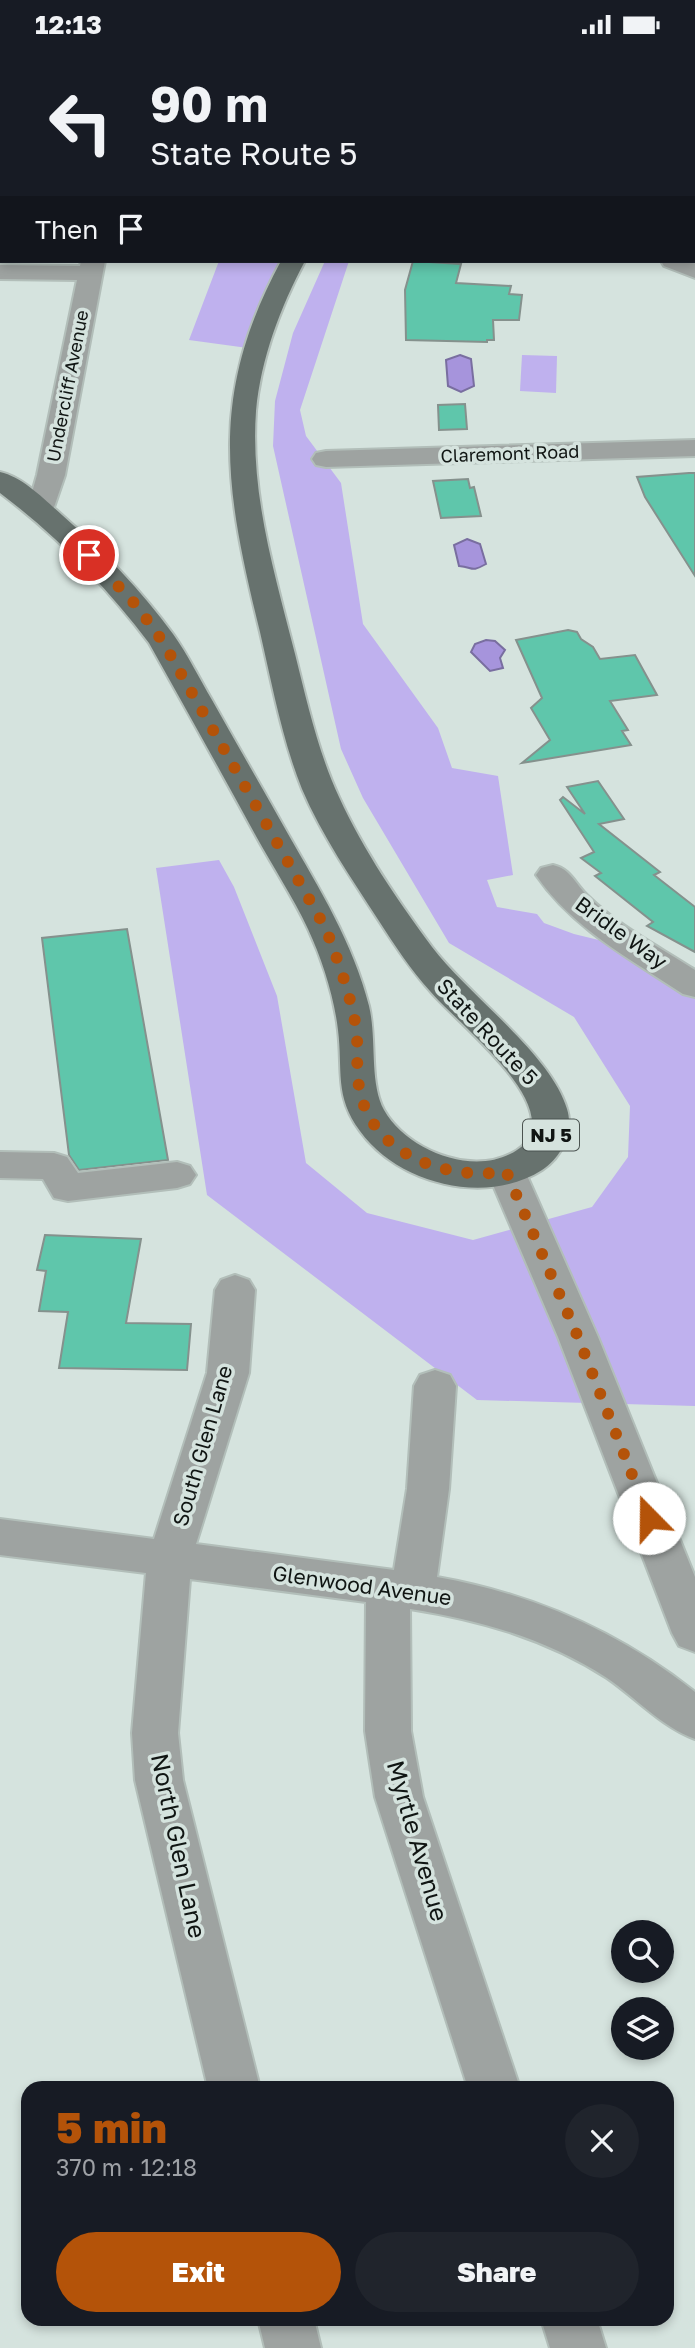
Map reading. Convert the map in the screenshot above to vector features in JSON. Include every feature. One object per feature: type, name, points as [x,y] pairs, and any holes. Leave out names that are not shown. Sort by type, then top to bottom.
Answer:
[{"type":"main road","name":"State Route 5","points":[[0,480],[41,510],[107,572],[137,606],[163,642],[326,929],[345,980],[353,1014],[359,1050],[359,1091],[368,1115],[384,1135],[407,1153],[436,1168],[461,1174],[487,1175],[526,1163],[543,1148],[551,1133],[547,1102],[536,1081],[449,992],[418,955],[343,838],[320,792],[303,748],[255,553],[244,488],[243,411],[251,363],[265,318],[292,263]]},
{"type":"street","points":[[677,263],[695,271]]},
{"type":"street","points":[[0,272],[91,267]]},
{"type":"street","name":"Undercliff Avenue","points":[[41,510],[51,475],[91,267]]},
{"type":"street","name":"Claremont Road","points":[[326,459],[695,449]]},
{"type":"street","name":"Bridle Way","points":[[553,874],[576,904],[617,935],[695,986]]},
{"type":"street","points":[[0,1165],[54,1166],[68,1188],[177,1175]]},
{"type":"street","points":[[506,1171],[578,1337],[695,1633]]},
{"type":"street","name":"South Glen Lane","points":[[169,1559],[228,1373],[235,1290]]},
{"type":"street","name":"Myrtle Avenue","points":[[435,1386],[432,1456],[423,1541],[400,1589],[388,1731],[399,1797],[492,2081]]},
{"type":"street","name":"Glenwood Avenue","points":[[0,1537],[400,1589],[484,1605],[540,1623],[601,1651],[651,1683],[695,1719]]},
{"type":"street","name":"North Glen Lane","points":[[169,1559],[155,1733],[159,1780],[232,2081]]},
{"type":"street","points":[[288,2326],[293,2348]]},
{"type":"street","points":[[571,2326],[578,2348]]},
{"type":"shaded area","points":[[218,263],[292,263],[279,286],[255,349],[189,340]]},
{"type":"shaded area","points":[[324,263],[348,263],[300,410],[306,436],[341,483],[363,624],[438,728],[452,768],[498,776],[513,875],[487,880],[497,907],[537,914],[544,923],[574,934],[640,950],[695,986],[695,1406],[477,1400],[207,1195],[156,868],[219,860],[234,887],[277,996],[306,1163],[367,1213],[473,1240],[592,1207],[628,1157],[630,1106],[574,1017],[449,943],[363,798],[341,749],[273,446],[275,401],[293,333]]},
{"type":"shaded area","points":[[460,355],[471,359],[474,386],[461,392],[448,386],[446,360]]},
{"type":"shaded area","points":[[522,355],[557,356],[556,393],[520,391]]},
{"type":"shaded area","points":[[467,539],[480,544],[486,564],[474,569],[459,566],[454,545]]},
{"type":"shaded area","points":[[486,640],[495,641],[505,650],[500,658],[503,668],[490,671],[471,652],[475,644]]},
{"type":"building","points":[[412,263],[461,264],[456,283],[511,286],[509,294],[522,295],[519,320],[493,320],[494,340],[487,342],[406,340],[405,290]]},
{"type":"building","points":[[465,404],[467,429],[439,430],[438,405]]},
{"type":"building","points":[[695,473],[695,576],[645,497],[637,477]]},
{"type":"building","points":[[468,479],[470,488],[474,487],[481,516],[441,518],[433,481]]},
{"type":"building","points":[[568,630],[577,632],[581,639],[593,647],[600,659],[635,655],[657,695],[610,701],[628,730],[622,731],[631,745],[522,763],[550,740],[531,708],[542,698],[516,640]]},
{"type":"building","points":[[598,781],[624,819],[599,824],[660,872],[654,875],[695,907],[695,952],[647,926],[653,922],[595,876],[601,873],[581,858],[594,852],[560,800],[563,797],[585,814],[567,787]]},
{"type":"building","points":[[127,929],[168,1160],[79,1170],[69,1155],[42,938]]},
{"type":"building","points":[[45,1235],[141,1239],[126,1323],[191,1324],[187,1370],[59,1368],[68,1312],[39,1311],[46,1271],[37,1270]]},
{"type":"route","points":[[89,555],[137,606],[163,642],[326,929],[345,980],[356,1026],[359,1091],[368,1115],[384,1135],[407,1153],[436,1168],[461,1174],[487,1175],[506,1171],[578,1337],[649,1518]]}]
